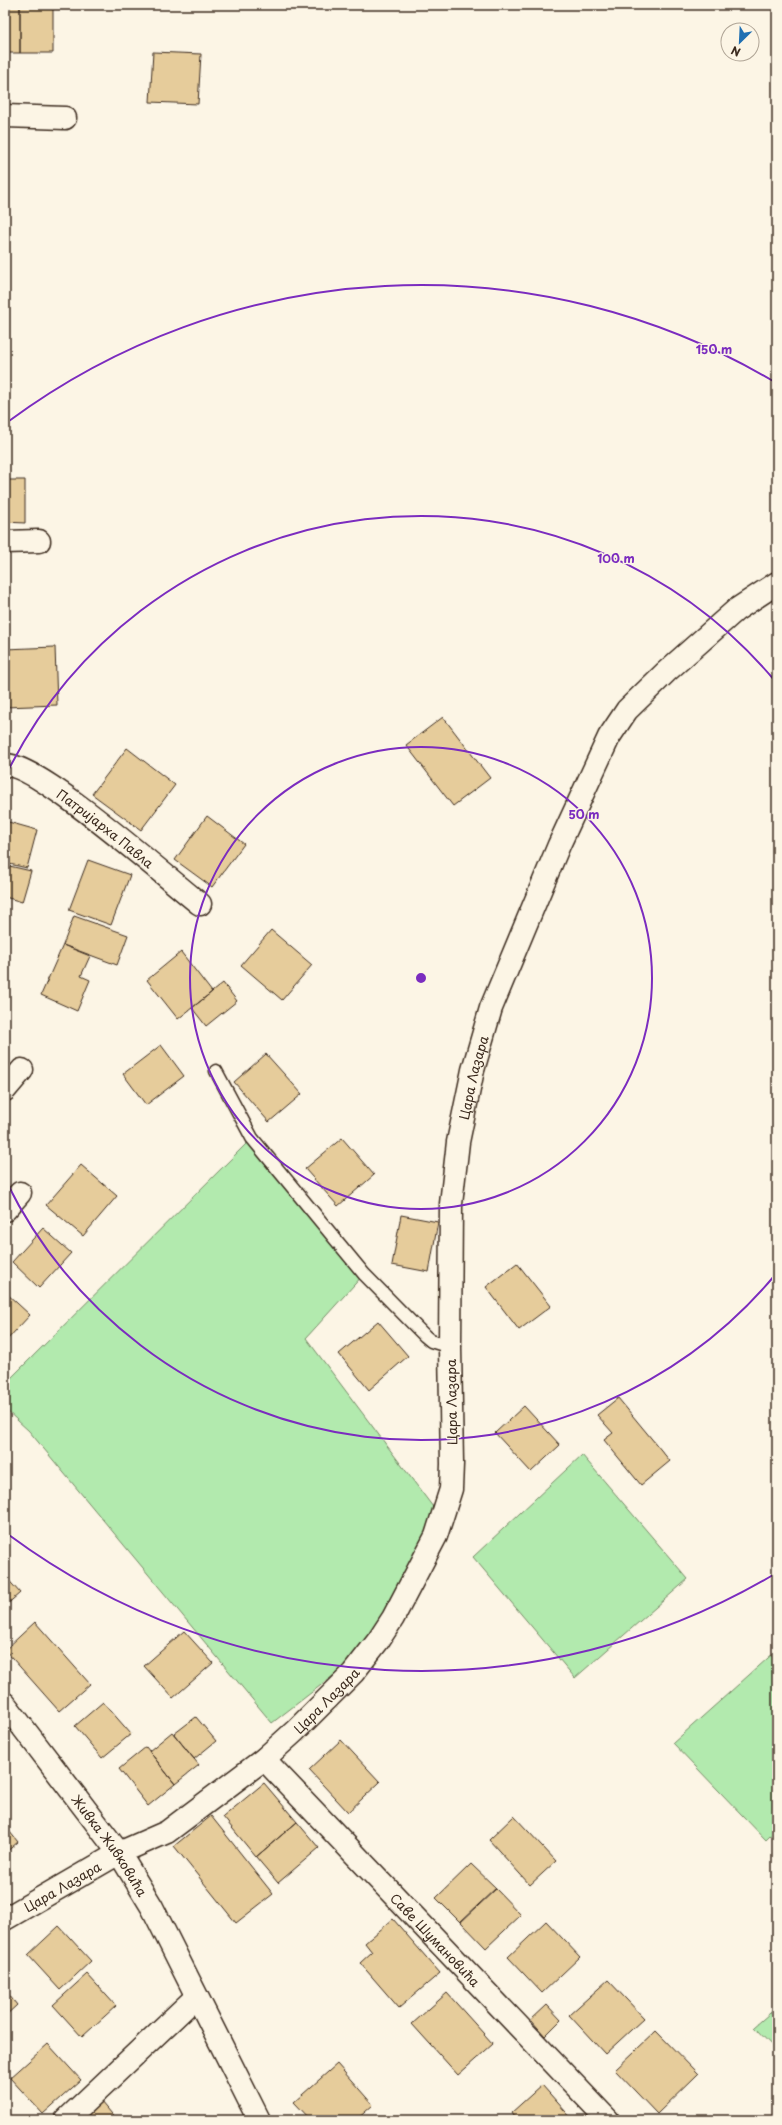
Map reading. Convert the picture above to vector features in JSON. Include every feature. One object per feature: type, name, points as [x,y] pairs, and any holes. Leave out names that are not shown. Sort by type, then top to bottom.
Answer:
[{"type":"street","points":[[5,116],[65,118]]},
{"type":"street","points":[[5,542],[39,541]]},
{"type":"street","name":"Цара Лазара","points":[[5,1919],[119,1853],[167,1832],[264,1759],[296,1731],[353,1672],[378,1641],[393,1618],[436,1536],[451,1489],[451,1204],[458,1142],[474,1070],[492,1008],[559,845],[609,737],[627,710],[736,610],[777,583]]},
{"type":"street","name":"Патријарха Павла","points":[[5,765],[28,772],[48,784],[96,819],[200,904]]},
{"type":"street","points":[[5,1090],[22,1070]]},
{"type":"street","points":[[5,1210],[20,1193]]},
{"type":"street","name":"Живка Живковића","points":[[5,1704],[119,1853],[152,1907],[259,2120]]},
{"type":"street","name":"Саве Шумановића","points":[[264,1759],[608,2120]]},
{"type":"street","points":[[66,2120],[196,1997]]},
{"type":"lane","name":"Цара Лазара","points":[[216,1071],[252,1138],[364,1274],[425,1336],[431,1341],[450,1347]]},
{"type":"green space","points":[[252,1138],[364,1274],[306,1338],[442,1519],[378,1641],[272,1723],[29,1431],[5,1409],[5,1384]]},
{"type":"green space","points":[[582,1455],[688,1579],[575,1678],[473,1557]]},
{"type":"green space","points":[[777,1650],[777,1829],[766,1840],[673,1743]]},
{"type":"green space","points":[[777,2007],[777,2051],[754,2027]]},
{"type":"building","points":[[5,5],[20,5],[20,53],[5,53]]},
{"type":"building","points":[[20,5],[53,5],[53,53],[20,53]]},
{"type":"building","points":[[153,52],[201,54],[198,104],[150,102]]},
{"type":"building","points":[[5,480],[25,480],[25,523],[5,522]]},
{"type":"building","points":[[55,647],[57,705],[5,707],[5,649]]},
{"type":"building","points":[[443,717],[490,778],[453,806],[406,745]]},
{"type":"building","points":[[127,748],[175,785],[141,830],[92,794]]},
{"type":"building","points":[[207,816],[244,844],[212,887],[175,860]]},
{"type":"building","points":[[5,821],[37,830],[27,868],[5,863]]},
{"type":"building","points":[[88,860],[130,875],[111,925],[69,910]]},
{"type":"building","points":[[5,865],[31,871],[22,902],[5,897]]},
{"type":"building","points":[[74,916],[128,935],[117,965],[63,945]]},
{"type":"building","points":[[271,930],[312,965],[282,1000],[241,965]]},
{"type":"building","points":[[63,945],[90,956],[81,976],[90,980],[77,1011],[41,995]]},
{"type":"building","points":[[181,952],[212,992],[178,1019],[147,980]]},
{"type":"building","points":[[223,983],[237,1001],[206,1026],[192,1008]]},
{"type":"building","points":[[161,1045],[184,1076],[146,1105],[123,1074]]},
{"type":"building","points":[[266,1054],[302,1094],[269,1122],[234,1082]]},
{"type":"building","points":[[342,1138],[374,1175],[338,1206],[305,1169]]},
{"type":"building","points":[[81,1165],[117,1196],[83,1236],[46,1205]]},
{"type":"building","points":[[401,1215],[438,1222],[429,1272],[392,1265]]},
{"type":"building","points":[[43,1228],[71,1253],[39,1288],[12,1262]]},
{"type":"building","points":[[517,1263],[551,1306],[519,1330],[486,1287]]},
{"type":"building","points":[[5,1292],[30,1315],[5,1342]]},
{"type":"building","points":[[378,1321],[408,1356],[369,1390],[339,1354]]},
{"type":"building","points":[[618,1398],[670,1461],[641,1485],[604,1440],[613,1433],[597,1415]]},
{"type":"building","points":[[524,1406],[560,1445],[531,1472],[495,1433]]},
{"type":"building","points":[[5,1576],[20,1593],[5,1606]]},
{"type":"building","points":[[35,1622],[90,1684],[59,1711],[5,1650]]},
{"type":"building","points":[[184,1631],[213,1663],[173,1698],[144,1666]]},
{"type":"building","points":[[103,1702],[131,1734],[102,1758],[75,1726]]},
{"type":"building","points":[[196,1717],[216,1741],[194,1759],[174,1734]]},
{"type":"building","points":[[172,1732],[199,1765],[175,1784],[149,1751]]},
{"type":"building","points":[[341,1740],[380,1782],[348,1812],[309,1770]]},
{"type":"building","points":[[146,1747],[175,1784],[148,1806],[119,1769]]},
{"type":"building","points":[[264,1783],[297,1822],[256,1857],[223,1817]]},
{"type":"building","points":[[211,1816],[273,1894],[236,1923],[174,1846]]},
{"type":"building","points":[[514,1816],[556,1861],[530,1885],[489,1840]]},
{"type":"building","points":[[297,1822],[319,1848],[278,1883],[256,1857]]},
{"type":"building","points":[[5,1826],[18,1842],[5,1853]]},
{"type":"building","points":[[471,1864],[496,1888],[460,1922],[436,1898]]},
{"type":"building","points":[[496,1889],[521,1915],[486,1948],[461,1922]]},
{"type":"building","points":[[393,1919],[440,1973],[399,2008],[360,1963],[372,1952],[365,1943]]},
{"type":"building","points":[[546,1921],[580,1957],[542,1993],[508,1957]]},
{"type":"building","points":[[59,1926],[91,1961],[60,1990],[28,1955]]},
{"type":"building","points":[[87,1974],[116,2006],[82,2037],[53,2005]]},
{"type":"building","points":[[608,1980],[644,2018],[605,2054],[569,2015]]},
{"type":"building","points":[[5,1990],[17,2005],[5,2016]]},
{"type":"building","points":[[447,1993],[493,2044],[458,2075],[412,2024]]},
{"type":"building","points":[[547,2005],[561,2020],[545,2036],[531,2020]]},
{"type":"building","points":[[656,2031],[698,2074],[657,2114],[615,2070]]},
{"type":"building","points":[[48,2044],[81,2080],[43,2114],[10,2078]]},
{"type":"building","points":[[337,2064],[373,2105],[356,2120],[311,2120],[294,2102]]},
{"type":"building","points":[[542,2085],[573,2120],[516,2120],[511,2113]]},
{"type":"building","points":[[102,2102],[117,2120],[88,2120],[85,2116]]}]
